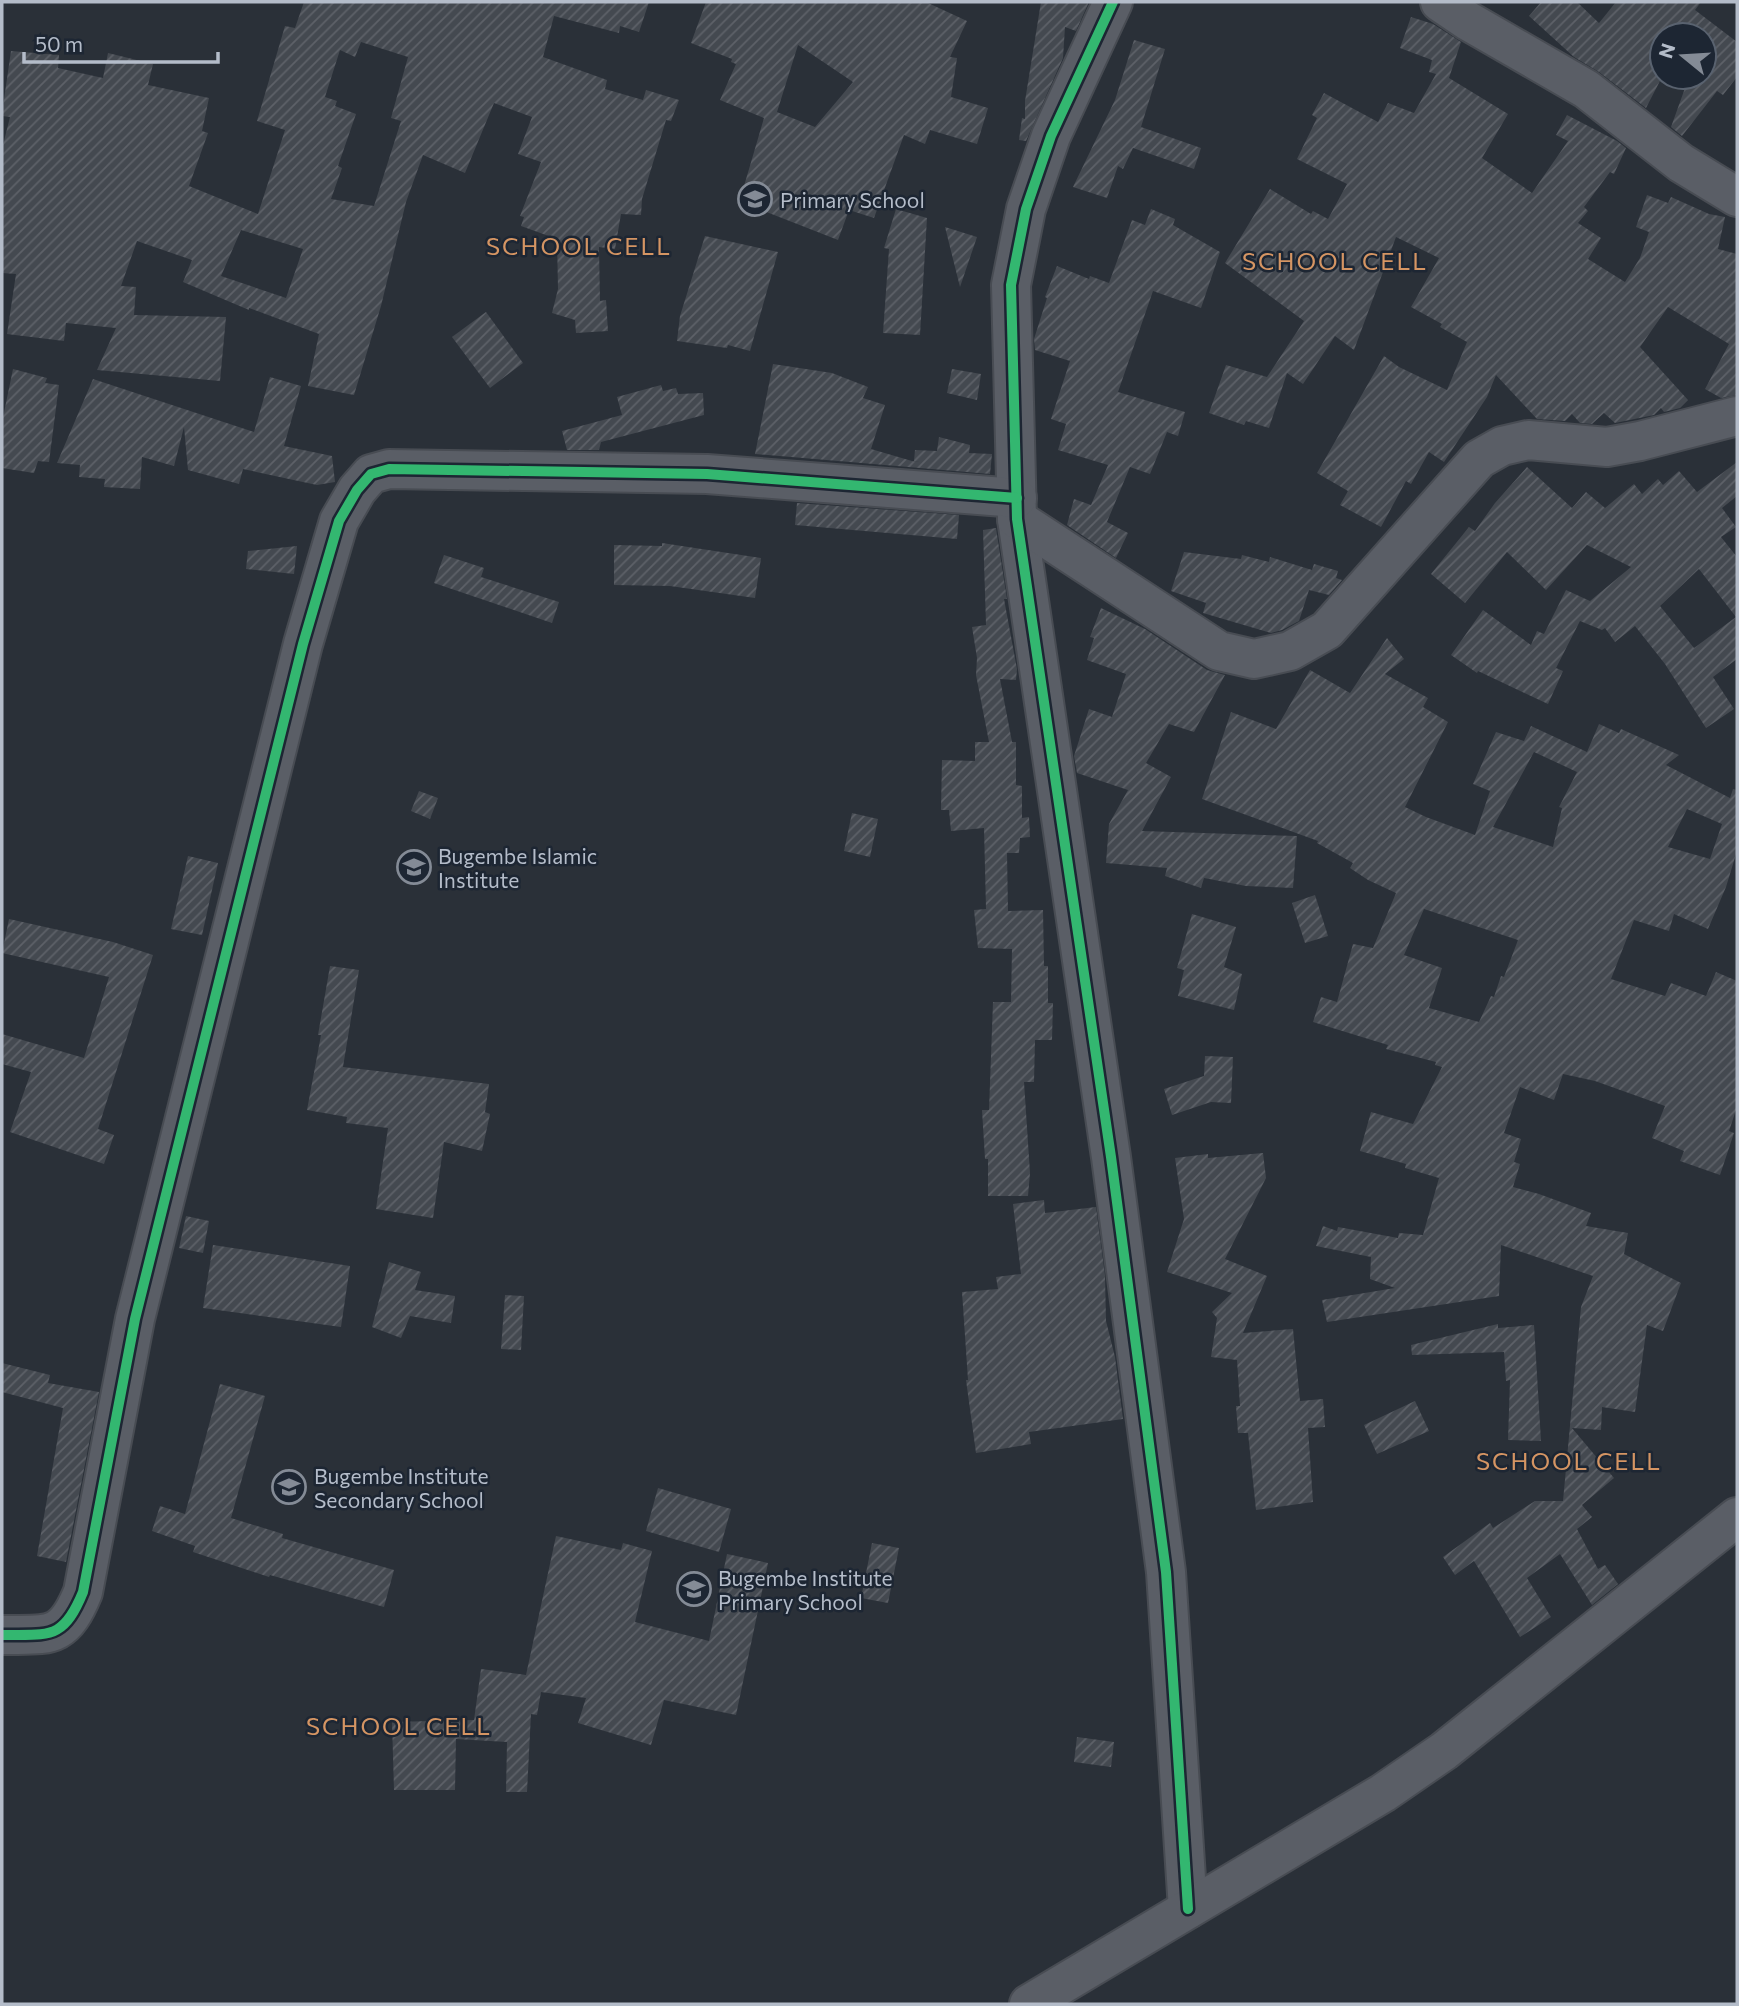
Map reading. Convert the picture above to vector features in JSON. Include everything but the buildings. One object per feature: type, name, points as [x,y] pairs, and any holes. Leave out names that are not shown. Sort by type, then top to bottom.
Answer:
[{"type":"street","points":[[1113,2],[1051,136],[1027,209],[1012,285],[1017,508],[1111,1157],[1166,1572],[1188,1909]]},
{"type":"street","points":[[1440,2],[1586,89],[1681,163],[1737,197]]},
{"type":"street","points":[[2,1634],[58,1631],[74,1614],[83,1592],[135,1319],[303,644],[339,521],[371,474],[389,469],[708,474],[1017,508],[1219,650],[1254,659],[1290,651],[1327,630],[1479,459],[1502,446],[1528,440],[1606,447],[1737,416]]},
{"type":"street","points":[[1029,2004],[1383,1793],[1444,1751],[1737,1517]]},
{"type":"cycle path","points":[[1113,2],[1051,136],[1026,209],[1011,285],[1017,519],[1111,1157],[1166,1572],[1188,1909]]},
{"type":"cycle path","points":[[2,1635],[43,1634],[61,1627],[76,1608],[83,1592],[135,1319],[303,644],[339,521],[357,490],[371,474],[389,469],[707,474],[1017,498]]},
{"type":"place","name":"Primary School","points":[[755,199]]},
{"type":"place","name":"Bugembe Islamic Institute","points":[[414,867]]},
{"type":"place","name":"Bugembe Institute Secondary School","points":[[289,1487]]},
{"type":"place","name":"Bugembe Institute Primary School","points":[[694,1589]]},
{"type":"district","name":"SCHOOL CELL","points":[[579,245]]},
{"type":"district","name":"SCHOOL CELL","points":[[1335,260]]},
{"type":"district","name":"SCHOOL CELL","points":[[1569,1460]]},
{"type":"district","name":"SCHOOL CELL","points":[[399,1725]]}]
